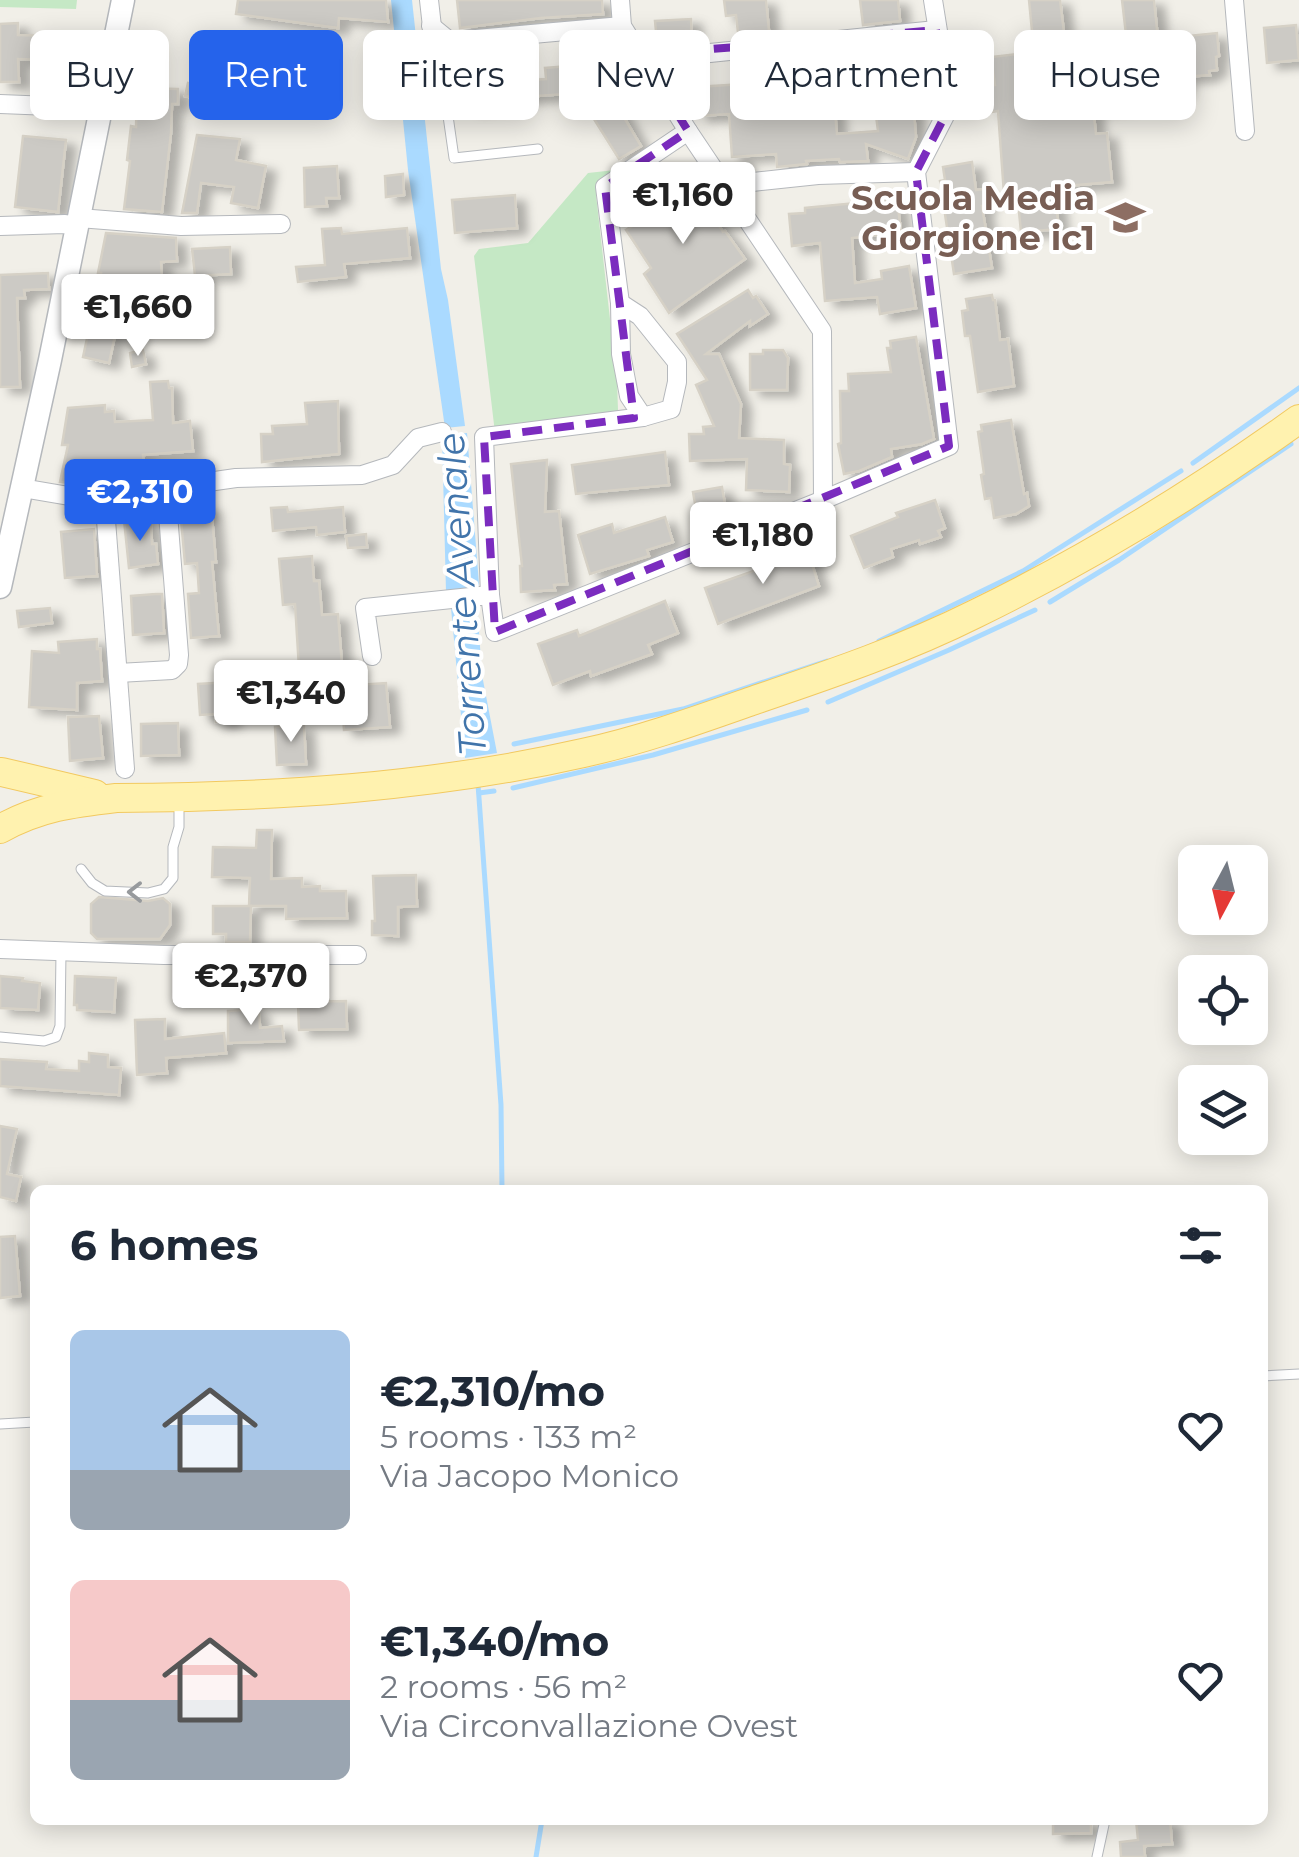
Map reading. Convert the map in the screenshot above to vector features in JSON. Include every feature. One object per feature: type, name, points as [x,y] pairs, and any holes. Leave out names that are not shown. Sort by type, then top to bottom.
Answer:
[{"type":"main road","points":[[0,827],[50,807],[116,798],[326,792],[498,770],[586,753],[687,724],[829,676],[972,616],[1084,557],[1299,419]]},
{"type":"main road","points":[[1,770],[116,798]]},
{"type":"main road","points":[[0,827],[9,796],[1,770]]},
{"type":"street","points":[[118,30],[124,0]]},
{"type":"street","points":[[428,0],[432,30]]},
{"type":"street","points":[[620,0],[624,30]]},
{"type":"street","points":[[933,0],[936,30]]},
{"type":"street","points":[[1234,0],[1245,131]]},
{"type":"street","points":[[432,26],[453,41],[622,26]]},
{"type":"street","points":[[0,104],[30,105]]},
{"type":"street","points":[[0,587],[13,500],[99,120]]},
{"type":"street","points":[[682,120],[822,330],[823,500]]},
{"type":"street","points":[[620,303],[640,316],[677,362],[671,409],[642,417],[484,437],[483,596],[495,632],[949,446],[916,172],[943,120]]},
{"type":"street","points":[[642,417],[630,396],[621,354],[620,303],[605,188],[688,130]]},
{"type":"street","points":[[725,185],[818,175],[916,172]]},
{"type":"street","points":[[0,226],[78,222],[281,224]]},
{"type":"street","points":[[13,500],[166,488],[236,478],[362,475],[394,465],[418,438],[442,432]]},
{"type":"street","points":[[118,673],[172,670],[178,664],[166,488]]},
{"type":"street","points":[[104,494],[125,769]]},
{"type":"street","points":[[372,656],[365,608],[483,596]]},
{"type":"street","points":[[0,949],[357,955]]},
{"type":"lane","points":[[449,120],[454,158],[538,149]]},
{"type":"lane","points":[[81,869],[104,892],[159,891],[167,886],[173,878],[169,864],[179,827],[178,797]]},
{"type":"lane","points":[[0,1037],[56,1037],[60,1026],[61,952]]},
{"type":"lane","points":[[1268,1376],[1299,1374]]},
{"type":"lane","points":[[0,1424],[30,1422]]},
{"type":"lane","points":[[1097,1857],[1105,1825]]},
{"type":"highlighted area","points":[[936,30],[950,106],[916,172],[949,446],[495,632],[484,437],[634,418],[605,187],[688,131],[641,55]]},
{"type":"green space","points":[[0,0],[77,0],[76,9],[0,7]]},
{"type":"green space","points":[[624,169],[599,186],[596,195],[618,410],[613,417],[495,433],[474,256],[479,249],[528,243],[588,173]]},
{"type":"water","points":[[391,0],[412,0],[415,30],[394,30]]},
{"type":"water","points":[[403,120],[425,120],[441,269],[465,426],[445,428]]},
{"type":"water","points":[[467,433],[479,584],[446,592],[442,435]]},
{"type":"water","points":[[477,604],[482,675],[497,753],[465,758],[451,608]]},
{"type":"building","points":[[238,0],[386,0],[388,22],[339,18],[338,28],[236,14]]},
{"type":"building","points":[[457,0],[602,0],[603,14],[460,28]]},
{"type":"building","points":[[724,0],[766,0],[769,30],[738,30],[736,15],[726,16]]},
{"type":"building","points":[[860,0],[898,0],[900,21],[863,25]]},
{"type":"building","points":[[1029,0],[1060,0],[1064,30],[1032,30]]},
{"type":"building","points":[[1122,0],[1154,0],[1157,30],[1125,30]]},
{"type":"building","points":[[691,19],[691,30],[656,30],[655,21]]},
{"type":"building","points":[[18,23],[18,35],[30,35],[30,59],[18,59],[19,82],[0,82],[0,24]]},
{"type":"building","points":[[1296,25],[1299,60],[1267,63],[1264,28]]},
{"type":"building","points":[[1217,33],[1217,70],[1209,71],[1210,75],[1196,76],[1196,35]]},
{"type":"building","points":[[1014,54],[1014,120],[1094,120],[1096,134],[1107,133],[1112,182],[1054,187],[1059,229],[1021,232],[1017,192],[1004,194],[998,111],[994,112],[994,57]]},
{"type":"building","points":[[559,67],[559,94],[539,96],[539,79],[546,79],[545,68]]},
{"type":"building","points":[[730,85],[730,120],[836,120],[837,134],[878,131],[877,120],[915,120],[916,137],[908,159],[866,144],[868,161],[806,161],[807,164],[777,167],[776,154],[732,157],[729,114],[710,115],[710,86]]},
{"type":"building","points":[[169,89],[178,89],[178,104],[172,104],[162,212],[124,209],[131,126],[136,127],[136,120],[169,120]]},
{"type":"building","points":[[595,120],[626,120],[641,146],[619,159]]},
{"type":"building","points":[[197,135],[240,139],[236,160],[266,166],[258,208],[231,203],[234,187],[201,183],[197,213],[182,213]]},
{"type":"building","points":[[23,136],[66,140],[58,212],[15,207]]},
{"type":"building","points":[[972,162],[976,190],[984,189],[986,205],[982,206],[992,268],[954,274],[940,181],[945,180],[943,167]]},
{"type":"building","points":[[337,166],[339,198],[326,198],[327,206],[305,207],[304,168]]},
{"type":"building","points":[[403,174],[404,195],[386,197],[385,176]]},
{"type":"building","points":[[683,182],[692,197],[698,193],[745,259],[669,313],[644,274],[651,268],[626,230],[664,206],[659,197]]},
{"type":"building","points":[[515,195],[517,228],[455,233],[452,200]]},
{"type":"building","points":[[897,199],[901,232],[852,238],[855,283],[882,279],[881,271],[909,266],[916,308],[880,314],[877,297],[825,301],[820,243],[792,246],[789,214],[805,213],[805,208]]},
{"type":"building","points":[[341,228],[342,234],[407,228],[410,258],[344,264],[346,277],[298,282],[296,267],[325,265],[322,229]]},
{"type":"building","points":[[106,233],[176,238],[177,261],[161,262],[162,279],[127,281],[109,363],[83,357]]},
{"type":"building","points":[[230,247],[231,274],[195,276],[192,249]]},
{"type":"building","points":[[48,273],[49,289],[24,290],[25,298],[17,298],[20,387],[0,387],[0,275]]},
{"type":"building","points":[[748,290],[768,314],[750,326],[750,321],[706,354],[719,354],[741,404],[739,438],[784,440],[784,464],[790,465],[789,492],[746,490],[747,459],[690,461],[689,434],[704,434],[703,427],[714,426],[696,385],[707,380],[677,334]]},
{"type":"building","points":[[992,295],[1000,340],[1008,339],[1014,386],[978,392],[970,336],[965,336],[962,311],[968,310],[966,299]]},
{"type":"building","points":[[916,337],[934,439],[891,449],[892,457],[844,474],[838,444],[840,391],[849,391],[848,374],[891,372],[887,348],[891,348],[890,341]]},
{"type":"building","points":[[143,350],[146,364],[132,367],[130,353]]},
{"type":"building","points":[[763,350],[783,350],[788,358],[787,390],[750,390],[750,354],[763,354]]},
{"type":"building","points":[[168,381],[172,388],[173,423],[190,421],[193,451],[143,455],[145,477],[60,482],[68,445],[62,445],[68,408],[105,405],[105,412],[114,411],[115,422],[153,420],[150,382]]},
{"type":"building","points":[[338,401],[339,454],[262,462],[261,434],[273,434],[272,426],[307,424],[305,403]]},
{"type":"building","points":[[1011,420],[1029,506],[1016,514],[994,518],[991,498],[985,499],[978,432],[982,431],[981,425]]},
{"type":"building","points":[[665,452],[669,485],[576,494],[572,465]]},
{"type":"building","points":[[547,460],[545,512],[559,511],[567,584],[554,585],[555,590],[521,592],[522,566],[511,464]]},
{"type":"building","points":[[722,487],[728,523],[699,527],[693,492]]},
{"type":"building","points":[[935,500],[945,528],[938,531],[941,537],[891,549],[893,557],[864,568],[851,536],[898,517],[896,513]]},
{"type":"building","points":[[211,506],[219,636],[191,638],[188,594],[199,593],[197,563],[185,564],[180,508]]},
{"type":"building","points":[[287,507],[288,512],[343,507],[345,532],[317,535],[316,527],[273,531],[271,508]]},
{"type":"building","points":[[665,517],[673,542],[647,550],[649,556],[590,574],[578,535],[612,524],[614,533]]},
{"type":"building","points":[[124,520],[151,522],[158,564],[129,568]]},
{"type":"building","points":[[94,529],[97,576],[65,578],[61,532]]},
{"type":"building","points":[[366,534],[367,547],[348,548],[346,536]]},
{"type":"building","points":[[807,548],[819,586],[718,624],[705,588]]},
{"type":"building","points":[[312,556],[322,615],[338,614],[342,665],[299,668],[295,604],[283,605],[279,559]]},
{"type":"building","points":[[162,594],[164,633],[133,635],[131,596]]},
{"type":"building","points":[[665,601],[678,633],[648,645],[652,654],[553,685],[538,644],[577,630],[579,636]]},
{"type":"building","points":[[50,608],[52,623],[19,627],[17,611]]},
{"type":"building","points":[[97,639],[102,681],[77,683],[77,710],[29,707],[32,651],[59,653],[58,642]]},
{"type":"building","points":[[229,682],[231,721],[216,722],[216,714],[200,715],[198,684]]},
{"type":"building","points":[[386,683],[390,727],[344,730],[341,686]]},
{"type":"building","points":[[99,716],[103,758],[70,761],[68,717]]},
{"type":"building","points":[[178,723],[179,755],[141,756],[141,724]]},
{"type":"building","points":[[304,725],[306,764],[277,765],[275,727]]},
{"type":"building","points":[[257,830],[272,830],[271,879],[302,878],[302,887],[346,891],[347,918],[286,919],[286,906],[249,906],[250,878],[212,877],[213,847],[256,848]]},
{"type":"building","points":[[416,875],[417,906],[398,907],[398,936],[372,935],[373,876]]},
{"type":"building","points":[[99,897],[148,901],[163,898],[170,904],[170,925],[160,939],[97,939],[91,933],[91,904]]},
{"type":"building","points":[[213,906],[251,906],[250,942],[226,942],[226,934],[213,934]]},
{"type":"building","points":[[0,976],[40,983],[38,1010],[0,1008]]},
{"type":"building","points":[[75,976],[116,978],[114,1012],[77,1010]]},
{"type":"building","points":[[346,1001],[347,1029],[299,1030],[298,1002]]},
{"type":"building","points":[[259,1009],[260,1028],[282,1026],[284,1041],[228,1043],[228,1011]]},
{"type":"building","points":[[165,1019],[165,1039],[224,1033],[226,1053],[166,1058],[167,1073],[137,1075],[135,1020]]},
{"type":"building","points":[[89,1053],[108,1055],[108,1067],[121,1068],[119,1095],[0,1086],[0,1059],[47,1062],[46,1069],[79,1071],[79,1061],[89,1062]]},
{"type":"building","points":[[0,1126],[17,1129],[7,1174],[21,1177],[16,1201],[0,1197]]},
{"type":"building","points":[[15,1236],[20,1296],[0,1298],[0,1237]]},
{"type":"building","points":[[1053,1825],[1091,1825],[1091,1833],[1053,1834]]},
{"type":"building","points":[[1136,1825],[1170,1825],[1172,1844],[1144,1846],[1145,1857],[1121,1857],[1120,1842],[1138,1840]]},
{"type":"waterway","points":[[1193,463],[1299,388]]},
{"type":"waterway","points":[[1050,602],[1291,444]]},
{"type":"waterway","points":[[879,641],[1023,571],[1181,471]]},
{"type":"waterway","points":[[828,702],[1035,610]]},
{"type":"waterway","points":[[514,744],[683,709],[827,661]]},
{"type":"waterway","points":[[513,788],[653,755],[807,710]]},
{"type":"waterway","name":"Torrente Avenale","points":[[478,784],[501,1105],[502,1185]]},
{"type":"waterway","points":[[479,793],[494,791]]},
{"type":"waterway","name":"Torrente Avenale","points":[[536,1857],[541,1825]]},
{"type":"place","name":"Scuola Media Giorgione ic1","points":[[1125,218]]}]
